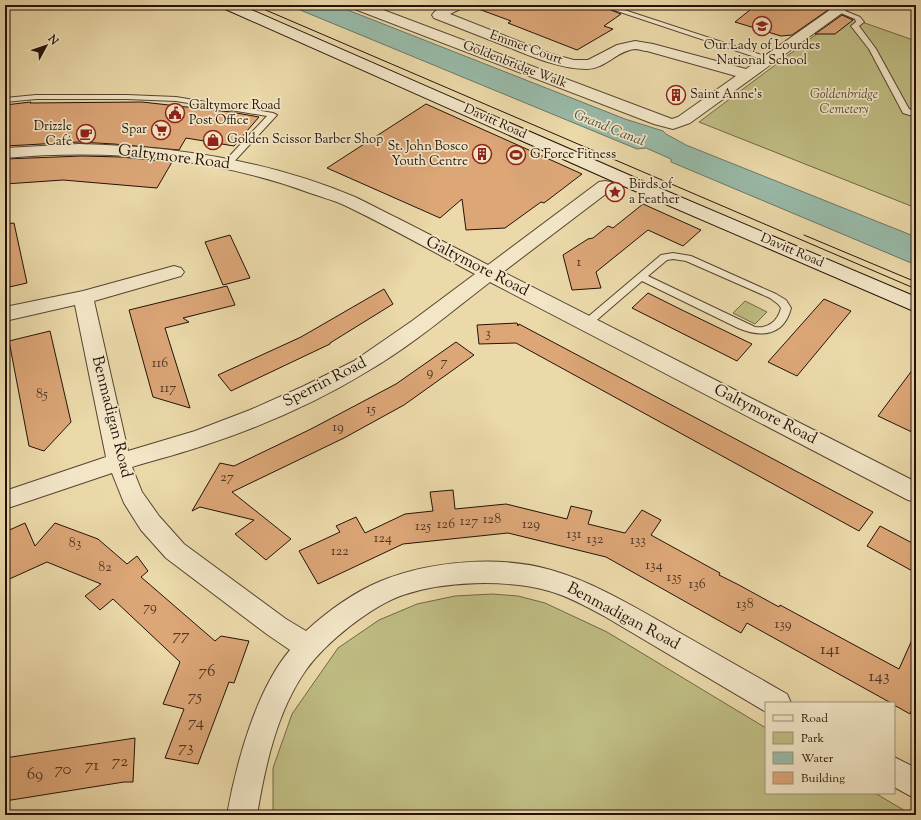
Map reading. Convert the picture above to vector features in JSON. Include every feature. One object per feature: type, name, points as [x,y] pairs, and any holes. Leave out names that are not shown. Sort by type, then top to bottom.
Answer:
[{"type":"street","name":"Davitt Road","points":[[228,5],[625,180],[916,305]]},
{"type":"street","name":"Goldenbridge Walk","points":[[357,5],[660,122],[673,124],[684,120],[747,74]]},
{"type":"street","name":"Emmet Court","points":[[457,5],[439,15],[546,57],[574,64],[589,65],[600,61],[622,48],[636,45],[747,74]]},
{"type":"street","points":[[747,74],[842,7]]},
{"type":"street","name":"Galtymore Road","points":[[5,152],[56,149],[126,150],[227,164],[264,172],[349,201],[916,493]]},
{"type":"street","name":"Sperrin Road","points":[[5,500],[119,462],[201,438],[258,416],[312,392],[361,366],[419,326],[605,186]]},
{"type":"street","points":[[5,314],[83,297],[174,272]]},
{"type":"street","name":"Benmadigan Road","points":[[83,297],[119,462],[132,496],[150,523],[175,551],[277,627],[308,647]]},
{"type":"street","name":"Benmadigan Road","points":[[242,815],[245,792],[266,722],[284,680],[308,647],[336,622],[372,598],[402,584],[464,574],[504,573],[550,580],[591,597],[775,702]]},
{"type":"street","points":[[895,772],[916,784]]},
{"type":"lane","points":[[602,5],[770,59]]},
{"type":"lane","points":[[842,7],[858,18],[860,22],[855,26],[872,49],[906,112],[916,115]]},
{"type":"lane","points":[[5,100],[36,97],[176,99],[273,115],[227,164]]},
{"type":"lane","points":[[587,323],[664,257],[673,256],[688,258],[773,296],[782,302],[786,308],[780,321],[771,330],[758,332],[742,326],[642,277]]},
{"type":"green space","name":"Goldenbridge Cemetery","points":[[842,15],[916,41],[916,208],[699,122]]},
{"type":"green space","points":[[745,301],[767,312],[755,324],[733,313]]},
{"type":"green space","points":[[492,594],[518,596],[545,603],[607,632],[765,727],[765,794],[877,794],[912,815],[273,815],[273,768],[292,714],[338,648],[379,620],[417,604],[455,596]]},
{"type":"water","name":"Grand Canal","points":[[288,5],[335,5],[625,119],[663,131],[686,145],[916,237],[916,265],[671,162],[671,159],[646,148],[637,149]]},
{"type":"building","points":[[474,5],[598,5],[621,14],[604,26],[613,29],[577,50],[508,23],[511,21],[473,7]]},
{"type":"building","points":[[756,5],[814,5],[828,10],[792,35],[781,36],[735,22]]},
{"type":"building","points":[[842,15],[853,20],[835,34],[815,34]]},
{"type":"building","points":[[31,102],[30,103],[142,102],[231,112],[259,117],[234,146],[186,138],[179,150],[79,142],[5,146],[5,105]]},
{"type":"building","points":[[426,104],[582,174],[544,203],[541,202],[505,228],[466,230],[462,199],[440,218],[327,168]]},
{"type":"building","points":[[82,156],[121,157],[172,162],[157,188],[63,180],[5,184],[5,159]]},
{"type":"building","points":[[643,204],[701,230],[683,246],[648,230],[596,272],[601,288],[572,290],[563,255],[588,239],[593,238],[608,226],[613,228]]},
{"type":"building","points":[[14,223],[27,283],[5,288],[5,224]]},
{"type":"building","points":[[230,235],[250,278],[223,285],[205,242]]},
{"type":"building","points":[[227,286],[235,305],[183,318],[189,322],[165,328],[190,408],[153,397],[129,310]]},
{"type":"building","points":[[384,289],[393,304],[330,344],[231,391],[218,375],[301,337]]},
{"type":"building","points":[[648,293],[752,344],[737,361],[632,308]]},
{"type":"building","points":[[824,299],[851,311],[797,376],[768,362]]},
{"type":"building","points":[[517,323],[518,326],[519,324],[873,512],[859,531],[516,343],[479,344],[477,325]]},
{"type":"building","points":[[50,331],[71,422],[44,451],[29,446],[9,341]]},
{"type":"building","points":[[456,342],[474,355],[404,405],[344,438],[232,492],[291,539],[266,560],[235,534],[254,520],[200,507],[192,511],[220,463],[234,466],[311,429],[396,384]]},
{"type":"building","points":[[916,365],[916,434],[878,416]]},
{"type":"building","points":[[453,490],[455,509],[506,504],[567,519],[571,506],[592,511],[588,524],[625,533],[642,510],[661,520],[651,535],[720,573],[719,575],[779,607],[780,605],[899,669],[916,631],[916,700],[910,714],[895,706],[895,702],[889,702],[747,623],[741,633],[606,557],[508,533],[403,544],[318,584],[299,551],[340,532],[336,526],[356,517],[365,533],[405,514],[433,511],[430,492]]},
{"type":"building","points":[[25,523],[35,546],[55,523],[98,539],[127,564],[137,556],[148,571],[141,577],[215,641],[221,636],[249,641],[234,683],[229,682],[198,764],[165,758],[184,709],[163,704],[180,662],[113,599],[100,610],[85,596],[101,584],[47,562],[5,581],[5,532]]},
{"type":"building","points":[[880,526],[916,545],[916,573],[867,546]]},
{"type":"building","points":[[135,738],[133,782],[124,782],[5,801],[5,758]]},
{"type":"tram line","points":[[254,5],[916,289]]},
{"type":"tram line","points":[[804,235],[916,282]]},
{"type":"place","name":"Our Lady of Lourdes National School","points":[[762,26]]},
{"type":"place","name":"Saint Anne's","points":[[676,95]]},
{"type":"place","name":"Galtymore Road Post Office","points":[[175,113]]},
{"type":"place","name":"Spar","points":[[161,130]]},
{"type":"place","name":"Drizzle Café","points":[[86,134]]},
{"type":"place","name":"Golden Scissor Barber Shop","points":[[213,140]]},
{"type":"place","name":"St. John Bosco Youth Centre","points":[[482,154]]},
{"type":"place","name":"G Force Fitness","points":[[516,155]]},
{"type":"place","name":"Birds of a Feather","points":[[615,192]]}]
